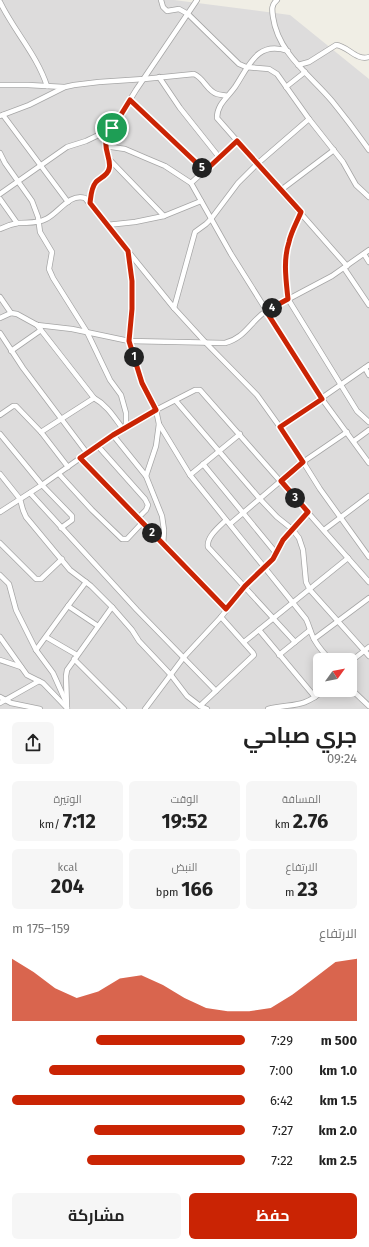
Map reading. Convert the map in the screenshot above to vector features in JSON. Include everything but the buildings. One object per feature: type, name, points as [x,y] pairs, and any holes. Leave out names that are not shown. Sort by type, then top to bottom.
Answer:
[{"type":"street","points":[[161,0],[163,7],[167,11],[179,9],[188,14],[236,62],[246,67],[269,69],[274,71],[343,162],[356,184],[369,197]]},
{"type":"street","points":[[90,203],[91,191],[96,182],[110,169],[110,160],[105,146],[106,139],[130,100],[197,0]]},
{"type":"street","points":[[277,0],[272,8],[274,20],[278,33],[288,52],[298,65],[333,102],[369,150]]},
{"type":"street","points":[[0,2],[35,60],[47,86]]},
{"type":"street","points":[[298,65],[309,62],[336,45],[346,49],[360,58],[364,59],[369,57]]},
{"type":"street","points":[[288,52],[278,48],[271,48],[255,57],[246,67],[234,89],[227,96],[218,110],[217,118],[301,212],[346,267],[369,304]]},
{"type":"street","points":[[286,87],[305,72]]},
{"type":"street","points":[[0,85],[65,87],[99,82],[194,74],[200,76],[213,92],[227,96]]},
{"type":"street","points":[[159,77],[180,108],[219,157]]},
{"type":"street","points":[[65,87],[29,105],[2,115],[68,202]]},
{"type":"street","points":[[130,100],[205,171]]},
{"type":"street","points":[[174,308],[194,232],[211,219],[238,183],[257,164],[309,119]]},
{"type":"street","points":[[0,194],[67,147],[86,141],[112,128]]},
{"type":"street","points":[[191,184],[237,141]]},
{"type":"street","points":[[105,146],[125,149],[165,166],[191,184],[231,254],[322,399],[369,463]]},
{"type":"street","points":[[281,190],[334,150]]},
{"type":"street","points":[[0,153],[32,201],[38,217],[40,232],[52,252],[49,269],[87,332],[106,372],[124,401],[126,413],[124,429]]},
{"type":"street","points":[[110,160],[164,216]]},
{"type":"street","points":[[0,229],[17,223],[38,223],[48,218],[73,198],[80,196],[85,198],[174,308],[257,395],[280,427],[320,490],[369,557]]},
{"type":"street","points":[[0,199],[17,223]]},
{"type":"street","points":[[107,225],[164,216],[201,201]]},
{"type":"street","points":[[301,212],[288,242],[286,261],[288,299],[357,411],[369,422]]},
{"type":"street","points":[[0,318],[10,313],[17,314],[37,325],[72,329],[129,341],[225,343],[239,338],[257,317],[266,311],[346,267],[369,250]]},
{"type":"street","points":[[128,251],[132,281],[132,309],[129,341],[142,383],[156,410],[159,424],[190,475],[306,619],[314,639],[325,653]]},
{"type":"street","points":[[364,254],[369,262]]},
{"type":"street","points":[[0,297],[10,313]]},
{"type":"street","points":[[37,325],[94,398],[108,409],[124,429]]},
{"type":"street","points":[[11,351],[41,330]]},
{"type":"street","points":[[0,333],[11,351],[87,453]]},
{"type":"street","points":[[280,427],[367,367],[369,375]]},
{"type":"street","points":[[0,512],[59,474],[113,435],[156,410],[196,390],[200,390],[369,582]]},
{"type":"street","points":[[41,432],[62,420],[94,398]]},
{"type":"street","points":[[176,400],[260,499],[277,517],[292,529],[299,538],[303,550],[306,582],[310,590],[336,621],[369,656]]},
{"type":"street","points":[[0,415],[14,406],[41,432],[68,467]]},
{"type":"street","points":[[146,476],[156,446],[159,424]]},
{"type":"street","points":[[354,441],[369,430]]},
{"type":"street","points":[[295,642],[208,547],[208,541],[218,528],[243,513],[303,462],[347,432]]},
{"type":"street","points":[[0,434],[42,485],[72,516],[72,520],[61,528]]},
{"type":"street","points":[[190,475],[240,434]]},
{"type":"street","points":[[113,435],[146,476],[162,516],[164,530],[163,545]]},
{"type":"street","points":[[97,446],[145,499],[148,505],[146,510],[138,518]]},
{"type":"street","points":[[80,458],[226,609]]},
{"type":"street","points":[[203,464],[276,553]]},
{"type":"street","points":[[0,474],[20,499],[26,517],[70,570],[91,586],[112,607],[132,630],[139,641],[171,675],[187,696],[200,706],[207,709]]},
{"type":"street","points":[[59,474],[92,510],[122,539],[127,539],[142,523]]},
{"type":"street","points":[[30,493],[137,610],[216,691]]},
{"type":"street","points":[[324,530],[369,496]]},
{"type":"street","points":[[145,709],[184,658],[245,586],[276,553],[283,540],[308,512]]},
{"type":"street","points":[[0,543],[36,579],[41,579],[62,559]]},
{"type":"street","points":[[244,642],[348,558]]},
{"type":"street","points":[[0,575],[9,584],[16,610],[36,650],[53,673],[66,702]]},
{"type":"street","points":[[36,650],[86,582]]},
{"type":"street","points":[[314,639],[336,621],[369,598]]},
{"type":"street","points":[[68,606],[98,626]]},
{"type":"street","points":[[67,709],[67,670],[112,607]]},
{"type":"street","points":[[200,706],[252,658],[253,653],[221,616]]},
{"type":"street","points":[[259,630],[313,695]]},
{"type":"street","points":[[279,655],[310,630]]},
{"type":"street","points":[[0,637],[27,675],[39,681],[67,709]]},
{"type":"street","points":[[46,637],[76,657],[124,709]]},
{"type":"street","points":[[357,656],[369,647]]},
{"type":"street","points":[[0,660],[22,667]]},
{"type":"street","points":[[2,700],[39,681]]},
{"type":"street","points":[[357,695],[369,706]]},
{"type":"street","points":[[268,709],[296,707],[315,697]]},
{"type":"street","points":[[2,700],[38,709]]},
{"type":"shaded area","points":[[0,0],[174,0],[290,15],[369,79],[369,709],[0,709]]},
{"type":"route","points":[[130,100],[205,171],[237,141],[301,212],[288,242],[286,279],[288,299],[266,311],[322,399],[280,427],[303,462],[281,481],[308,512],[283,540],[273,559],[245,586],[226,609],[80,458],[113,435],[156,410],[142,383],[129,341],[132,309],[132,281],[128,251],[90,203],[91,191],[96,182],[110,169],[110,160],[105,146],[106,139],[112,128],[130,100]]}]
